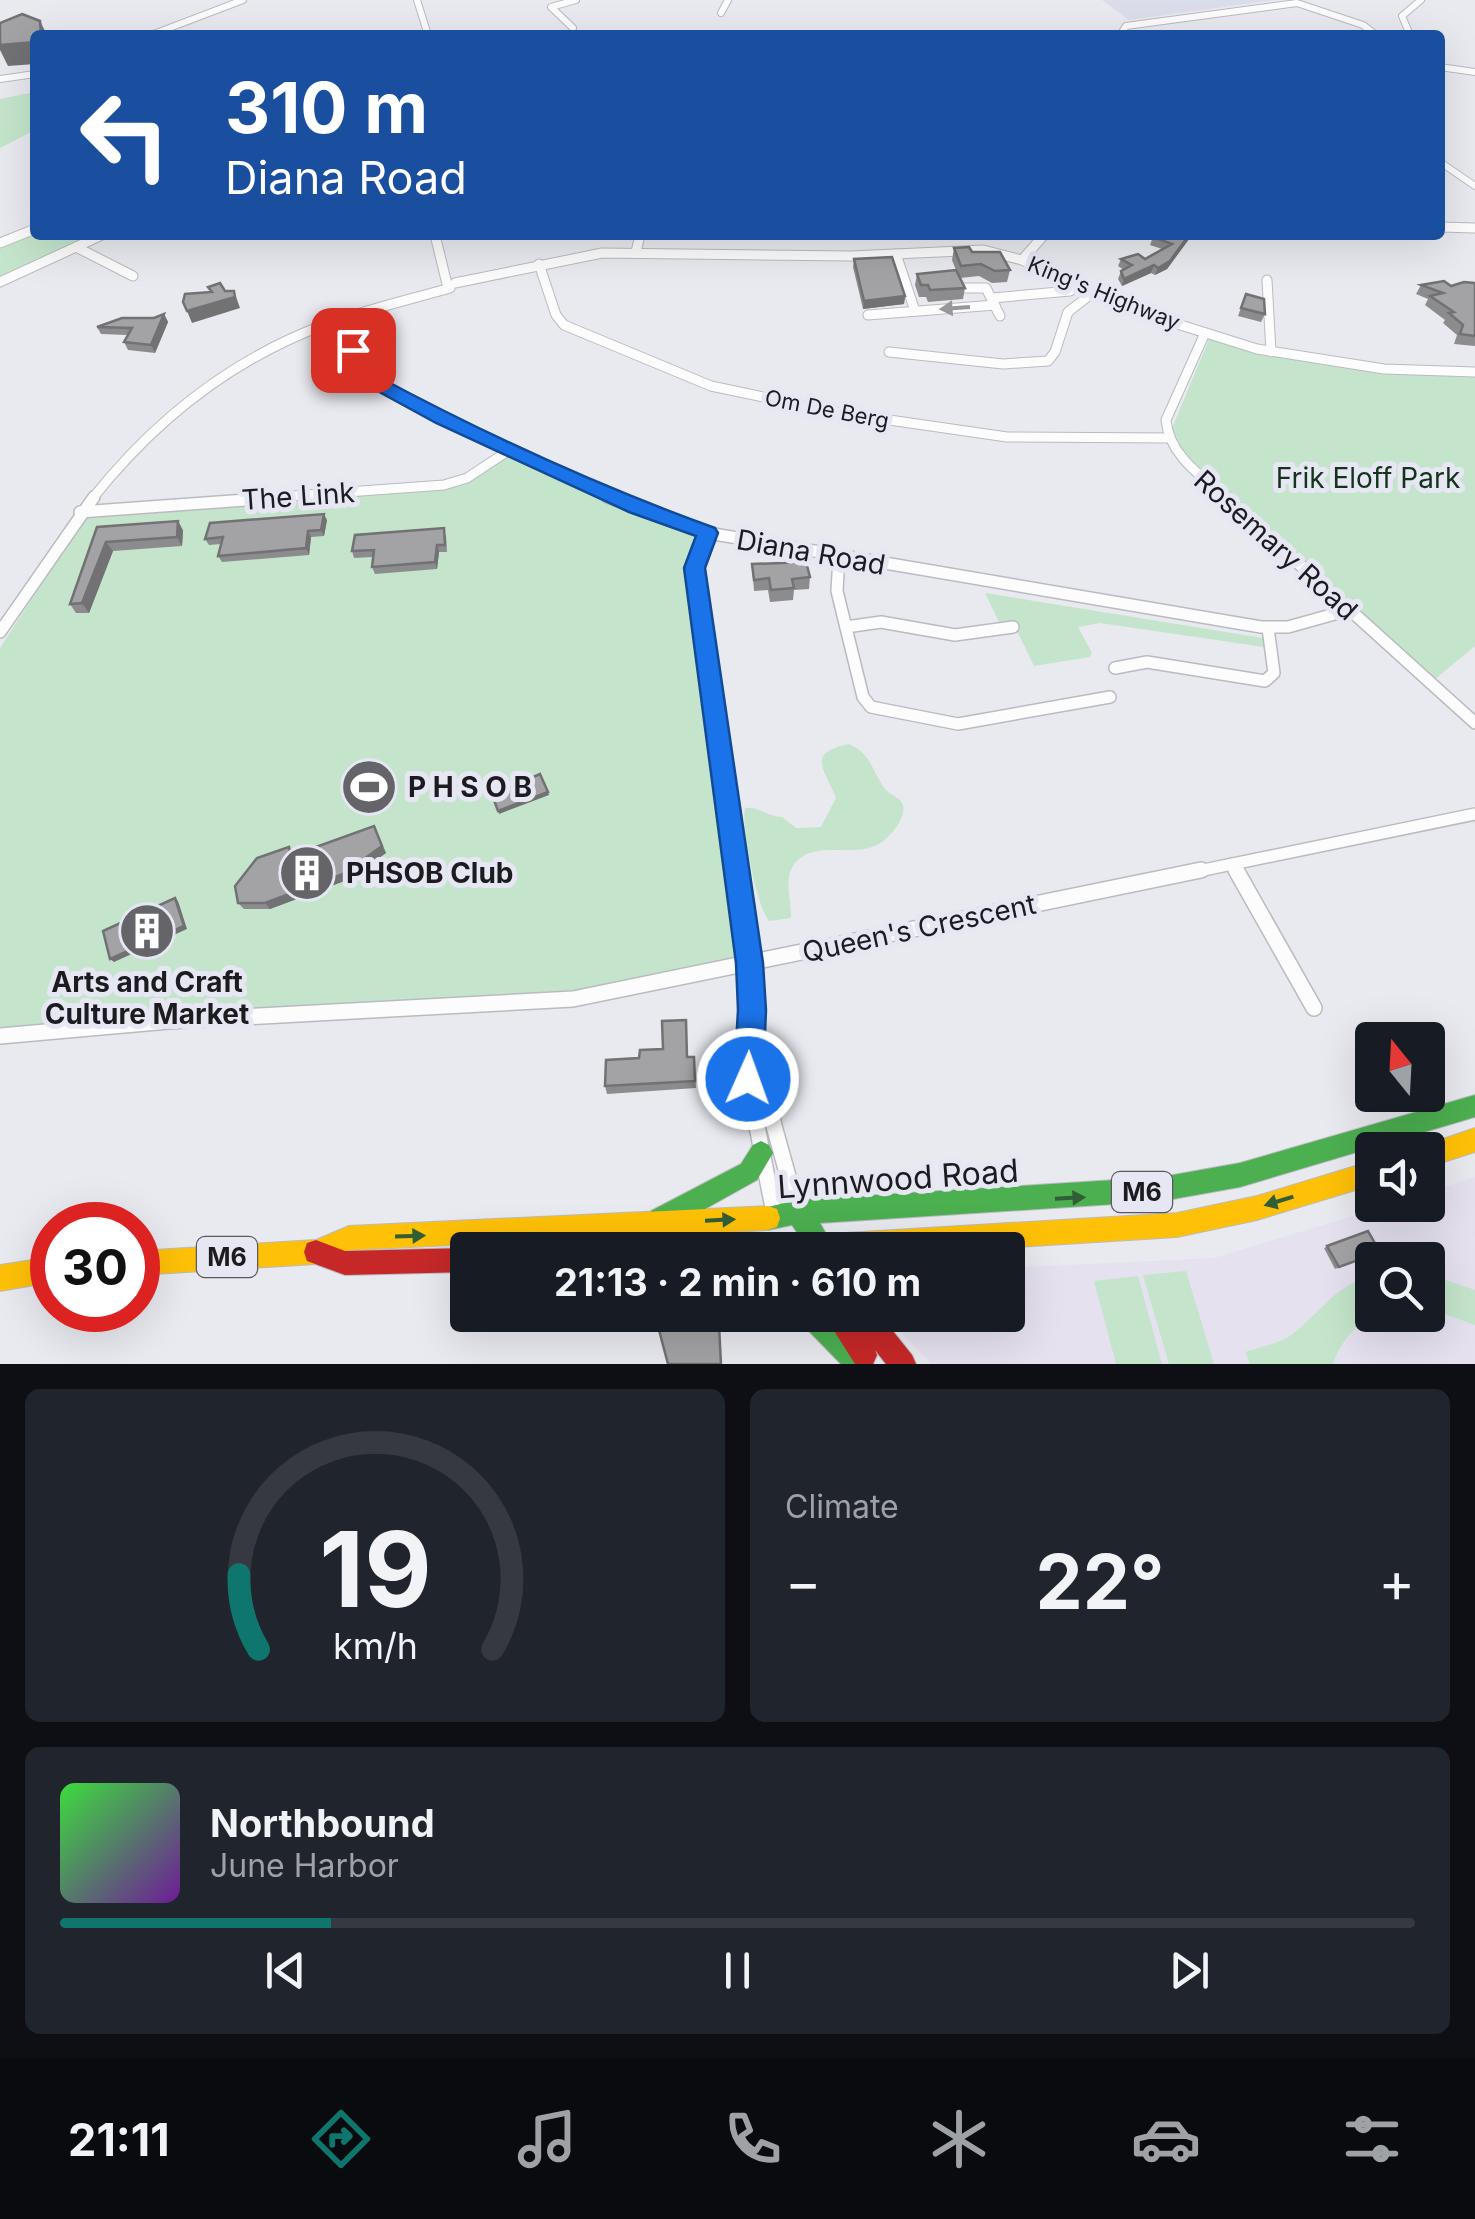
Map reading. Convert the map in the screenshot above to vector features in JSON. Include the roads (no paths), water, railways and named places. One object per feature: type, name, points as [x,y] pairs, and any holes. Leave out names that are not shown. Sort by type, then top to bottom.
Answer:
[{"type":"main road","name":"Lynnwood Road","points":[[160,1262],[316,1252],[349,1238],[775,1218],[798,1212],[1162,1189],[1240,1176],[1475,1106]]},
{"type":"main road","points":[[1445,1150],[1475,1140]]},
{"type":"main road","points":[[655,1223],[749,1172],[761,1153]]},
{"type":"main road","name":"M6","points":[[1025,1236],[1176,1225],[1257,1208],[1355,1178]]},
{"type":"main road","points":[[798,1212],[811,1232]]},
{"type":"main road","points":[[775,1218],[784,1232]]},
{"type":"main road","name":"Lynnwood Road","points":[[316,1252],[345,1263],[450,1260]]},
{"type":"main road","points":[[0,1278],[30,1273]]},
{"type":"main road","points":[[829,1332],[860,1364]]},
{"type":"main road","points":[[848,1332],[870,1364]]},
{"type":"main road","points":[[875,1332],[903,1364]]},
{"type":"main road","points":[[884,1332],[887,1347]]},
{"type":"street","points":[[164,30],[243,0]]},
{"type":"street","points":[[417,0],[426,30]]},
{"type":"street","points":[[572,28],[551,6],[576,0]]},
{"type":"street","points":[[721,13],[728,0]]},
{"type":"street","points":[[1408,30],[1402,15],[1420,0]]},
{"type":"street","points":[[1123,30],[1126,26],[1296,3],[1369,30]]},
{"type":"street","points":[[1445,68],[1475,72]]},
{"type":"street","points":[[0,79],[30,75]]},
{"type":"street","points":[[1445,165],[1475,186]]},
{"type":"street","points":[[1445,227],[1475,228]]},
{"type":"street","points":[[0,244],[30,232]]},
{"type":"street","points":[[0,282],[91,240]]},
{"type":"street","points":[[436,240],[451,285]]},
{"type":"street","points":[[636,252],[639,240]]},
{"type":"street","points":[[1022,260],[1040,240]]},
{"type":"street","points":[[76,247],[133,276]]},
{"type":"street","name":"King's Highway","points":[[412,296],[538,264],[602,253],[896,254],[973,249],[1022,260],[1205,333],[1270,352],[1384,369],[1475,372]]},
{"type":"street","points":[[896,254],[915,311]]},
{"type":"street","points":[[434,289],[438,282],[434,267],[442,259]]},
{"type":"street","name":"Om De Berg","points":[[538,264],[556,315],[567,327],[711,386],[845,414],[974,433],[1168,438]]},
{"type":"street","points":[[1267,280],[1270,352]]},
{"type":"street","name":"King's Highway","points":[[0,632],[80,512],[118,465],[200,390],[280,344],[345,316],[451,285]]},
{"type":"street","points":[[868,315],[993,302],[1081,286]]},
{"type":"street","points":[[963,288],[985,288],[1000,316]]},
{"type":"street","points":[[889,352],[1003,364],[1048,361],[1055,352],[1068,312],[1095,291]]},
{"type":"street","name":"Diana Road","points":[[345,316],[355,360],[363,374],[508,451],[636,507],[708,533],[1268,628],[1288,627],[1349,610]]},
{"type":"street","points":[[1168,438],[1166,420],[1205,333]]},
{"type":"street","name":"Rosemary Road","points":[[1168,438],[1188,466],[1475,723]]},
{"type":"street","name":"The Link","points":[[80,512],[444,485],[477,473],[508,451]]},
{"type":"street","points":[[708,533],[696,556],[695,579],[750,963],[748,1079],[775,1218]]},
{"type":"street","points":[[839,558],[837,591],[862,696],[875,709],[958,724],[1110,697]]},
{"type":"street","points":[[846,626],[882,622],[955,634],[1013,627]]},
{"type":"street","points":[[1114,668],[1150,663],[1265,681],[1274,673],[1268,628]]},
{"type":"street","name":"Queen's Crescent","points":[[0,1036],[169,1022],[562,1000],[1475,814]]},
{"type":"street","points":[[1232,864],[1314,1008]]},
{"type":"street","points":[[752,1010],[774,1126],[798,1212]]},
{"type":"place","name":"P H S O B","points":[[369,787]]},
{"type":"place","name":"PHSOB Club","points":[[307,873]]},
{"type":"place","name":"Arts and Craft Culture Market","points":[[147,931]]},
{"type":"park label","name":"Frik Eloff Park","points":[[1368,478]]}]
